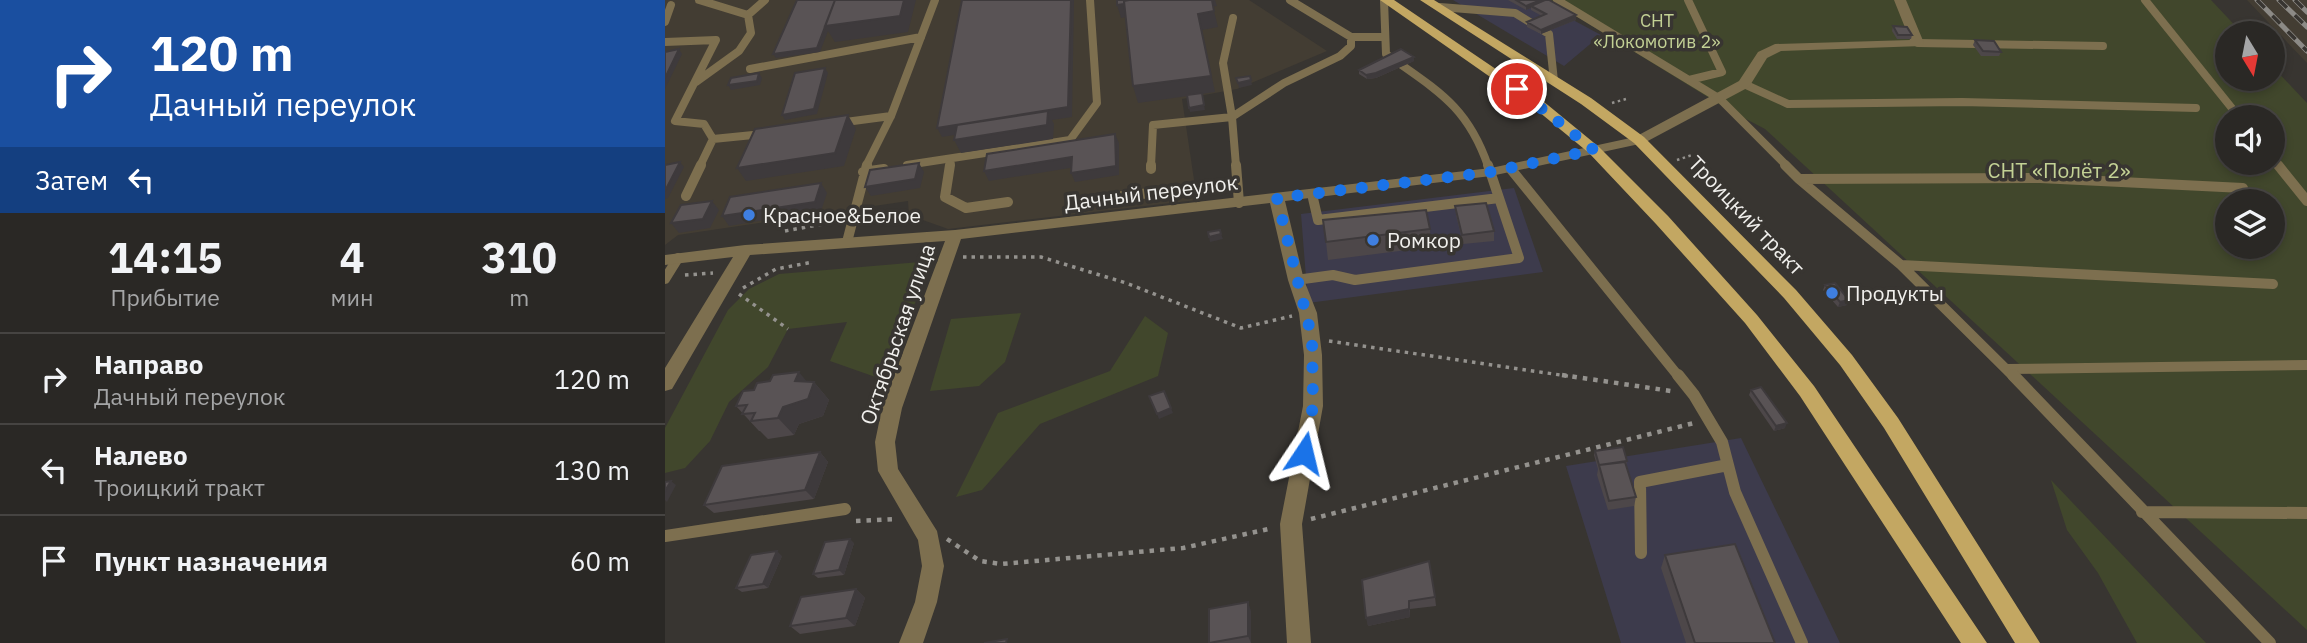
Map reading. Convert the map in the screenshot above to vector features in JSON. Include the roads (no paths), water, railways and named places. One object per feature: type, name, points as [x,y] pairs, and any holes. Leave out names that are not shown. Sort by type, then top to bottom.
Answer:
[{"type":"main road","points":[[1385,0],[1538,104],[1594,150],[1751,319],[1850,452],[1975,643]]},
{"type":"main road","name":"Троицкий тракт","points":[[1440,2],[1639,140],[1790,294],[1846,360],[1891,423],[2028,643]]},
{"type":"street","points":[[1744,84],[1762,55],[1779,47],[1918,43],[1900,0]]},
{"type":"street","name":"Дачный переулок","points":[[671,259],[745,250],[955,235],[1491,172],[1639,140],[1744,84]]},
{"type":"street","points":[[1277,198],[1296,281],[1308,313],[1312,338],[1313,406],[1291,524],[1299,643]]},
{"type":"street","name":"Октябрьская улица","points":[[912,643],[926,602],[933,566],[929,538],[888,471],[885,442],[892,408],[955,235]]},
{"type":"street","points":[[665,384],[745,250]]},
{"type":"lane","points":[[699,0],[748,15]]},
{"type":"lane","points":[[748,15],[765,0]]},
{"type":"lane","points":[[847,242],[863,172],[891,116],[935,0]]},
{"type":"lane","points":[[863,172],[1070,140],[1097,103],[1090,0]]},
{"type":"lane","points":[[1290,0],[1351,37],[1385,37]]},
{"type":"lane","points":[[1296,281],[1333,275],[1355,280],[1519,258],[1481,145],[1456,105],[1386,54],[1385,0]]},
{"type":"lane","points":[[1557,0],[1720,99],[1732,114],[1800,179],[1901,265],[2007,369],[2270,643]]},
{"type":"lane","points":[[1688,0],[1722,72],[1689,80]]},
{"type":"lane","points":[[2145,0],[2229,105]]},
{"type":"lane","points":[[1440,2],[1515,13],[1549,34],[1554,81]]},
{"type":"lane","points":[[665,22],[671,5]]},
{"type":"lane","points":[[695,83],[739,51],[751,33],[748,15]]},
{"type":"lane","points":[[1233,18],[1223,63],[1232,117],[1239,203]]},
{"type":"lane","points":[[750,69],[921,37]]},
{"type":"lane","points":[[1151,169],[1153,125],[1232,117],[1284,83],[1341,55],[1351,46],[1351,37]]},
{"type":"lane","points":[[665,42],[716,40],[675,121],[704,124],[713,138]]},
{"type":"lane","points":[[1918,43],[2103,46]]},
{"type":"lane","points":[[1744,84],[1788,104],[1962,102],[2196,108]]},
{"type":"lane","points":[[823,125],[891,116]]},
{"type":"lane","points":[[713,138],[768,133]]},
{"type":"lane","points":[[686,196],[713,138]]},
{"type":"lane","points":[[951,159],[945,197],[966,208],[1007,202]]},
{"type":"lane","points":[[1510,168],[1694,394],[1710,419],[1722,442],[1735,492],[1802,643]]},
{"type":"lane","points":[[2285,174],[2307,201]]},
{"type":"lane","points":[[1800,179],[2041,178],[2243,188]]},
{"type":"lane","points":[[1122,196],[1237,184]]},
{"type":"lane","points":[[1312,194],[1318,220],[1499,198]]},
{"type":"lane","points":[[665,279],[671,259]]},
{"type":"lane","points":[[1901,265],[2273,284]]},
{"type":"lane","points":[[2007,369],[2307,365]]},
{"type":"lane","points":[[1641,553],[1640,482],[1728,465]]},
{"type":"lane","points":[[2142,512],[2307,513]]},
{"type":"lane","points":[[665,536],[846,516]]},
{"type":"lane","points":[[1955,611],[1968,643]]},
{"type":"railway","points":[[2257,0],[2307,51]]},
{"type":"railway","points":[[2279,0],[2307,27]]},
{"type":"railway","points":[[2295,0],[2307,12]]},
{"type":"place","name":"Красное&Белое","points":[[749,215]]},
{"type":"place","name":"Ромкор","points":[[1373,240]]},
{"type":"place","name":"Продукты","points":[[1832,293]]},
{"type":"park label","name":"СНТ «Локомотив 2»","points":[[1657,30]]},
{"type":"park label","name":"СНТ «Полёт 2»","points":[[2059,170]]}]
